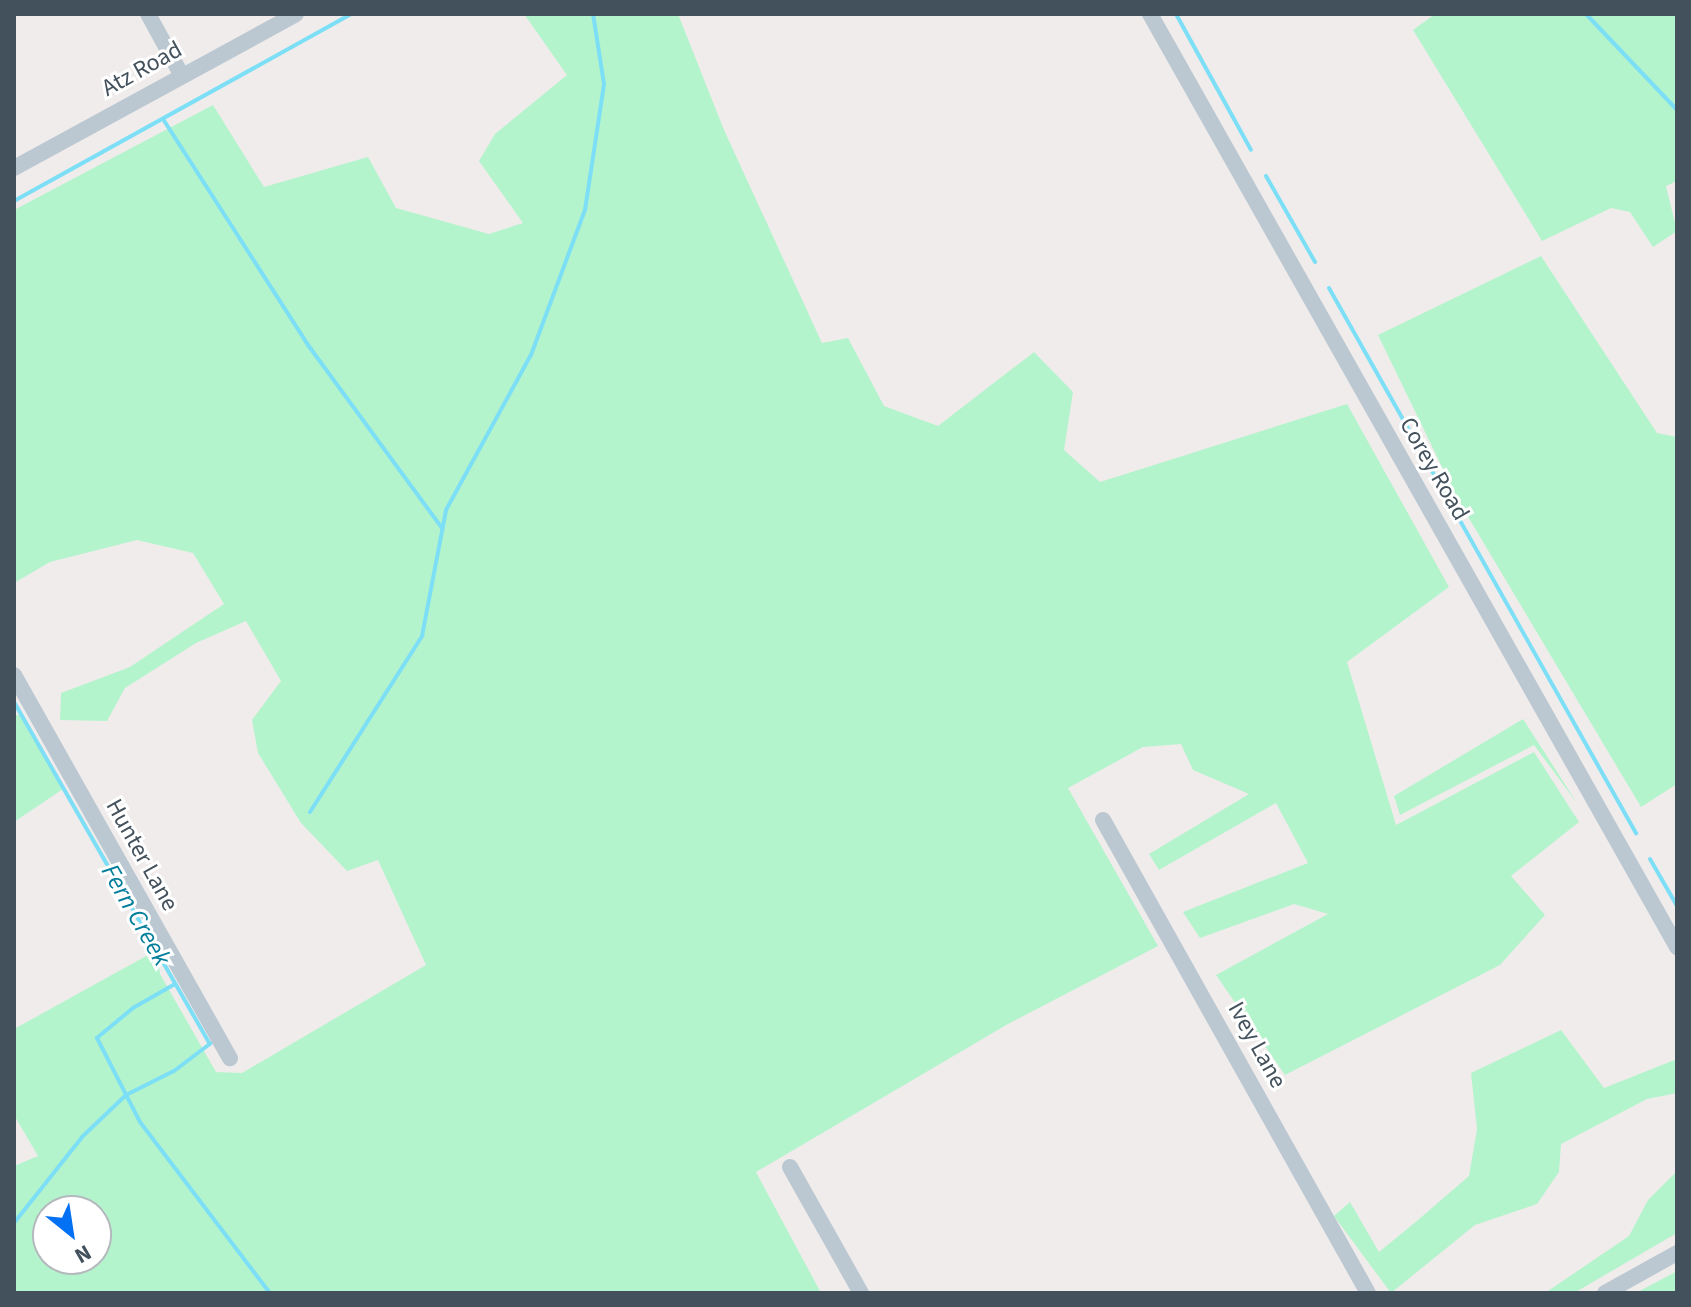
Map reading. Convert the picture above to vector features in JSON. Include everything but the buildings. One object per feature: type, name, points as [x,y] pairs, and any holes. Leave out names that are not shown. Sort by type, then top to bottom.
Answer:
[{"type":"street","points":[[148,14],[181,74]]},
{"type":"street","name":"Atz Road","points":[[14,168],[181,74],[296,14]]},
{"type":"street","name":"Corey Road","points":[[1150,14],[1677,947]]},
{"type":"street","name":"Hunter Lane","points":[[14,675],[230,1058]]},
{"type":"street","name":"Ivey Lane","points":[[1103,820],[1368,1293]]},
{"type":"street","points":[[790,1167],[861,1293]]},
{"type":"street","points":[[1605,1293],[1677,1253]]},
{"type":"green space","points":[[524,14],[678,14],[724,130],[822,343],[848,338],[884,406],[938,426],[1034,352],[1073,392],[1064,450],[1100,482],[1347,404],[1449,587],[1347,662],[1396,825],[1534,752],[1579,822],[1511,876],[1545,915],[1500,965],[1285,1075],[1216,975],[1328,914],[1294,904],[1200,938],[1183,912],[1308,863],[1276,803],[1159,870],[1149,854],[1249,794],[1193,770],[1181,744],[1143,747],[1068,788],[1158,946],[1008,1024],[756,1172],[821,1293],[14,1293],[14,1166],[38,1156],[14,1115],[14,1029],[157,950],[160,974],[216,1072],[242,1073],[426,965],[378,860],[347,871],[301,823],[258,753],[252,720],[281,681],[246,621],[196,643],[125,688],[107,721],[60,720],[61,693],[130,667],[224,604],[193,553],[137,540],[50,562],[14,583],[14,210],[213,105],[264,187],[368,157],[396,208],[489,234],[523,223],[479,161],[495,134],[567,75]]},
{"type":"green space","points":[[1435,14],[1677,14],[1677,181],[1666,186],[1677,231],[1653,247],[1630,212],[1611,208],[1542,241],[1413,30]]},
{"type":"green space","points":[[1541,256],[1657,433],[1677,437],[1677,784],[1641,807],[1458,500],[1378,335]]},
{"type":"green space","points":[[21,714],[63,789],[14,822],[14,716]]},
{"type":"green space","points":[[1523,719],[1577,803],[1534,745],[1400,815],[1394,796]]},
{"type":"green space","points":[[1561,1030],[1604,1088],[1677,1059],[1677,1093],[1647,1099],[1561,1144],[1559,1172],[1537,1204],[1475,1225],[1391,1293],[1334,1216],[1350,1202],[1379,1252],[1469,1176],[1477,1129],[1471,1073]]},
{"type":"green space","points":[[1677,1171],[1677,1233],[1574,1293],[1545,1293],[1629,1236],[1648,1200]]},
{"type":"green space","points":[[1677,1271],[1677,1293],[1636,1293]]},
{"type":"waterway","points":[[14,201],[352,14]]},
{"type":"waterway","points":[[310,812],[422,636],[446,510],[531,355],[585,210],[604,84],[593,14]]},
{"type":"waterway","points":[[1176,14],[1251,150]]},
{"type":"waterway","points":[[1586,14],[1677,110]]},
{"type":"waterway","points":[[163,119],[308,345],[442,528]]},
{"type":"waterway","points":[[1266,176],[1315,262]]},
{"type":"waterway","points":[[1329,288],[1636,833]]},
{"type":"waterway","name":"Fern Creek","points":[[14,702],[210,1044]]},
{"type":"waterway","points":[[1650,859],[1677,906]]},
{"type":"waterway","name":"Fern Creek","points":[[175,984],[133,1008],[97,1038],[140,1122],[270,1293]]},
{"type":"waterway","points":[[14,1223],[83,1136],[126,1095],[174,1071],[211,1043]]}]
